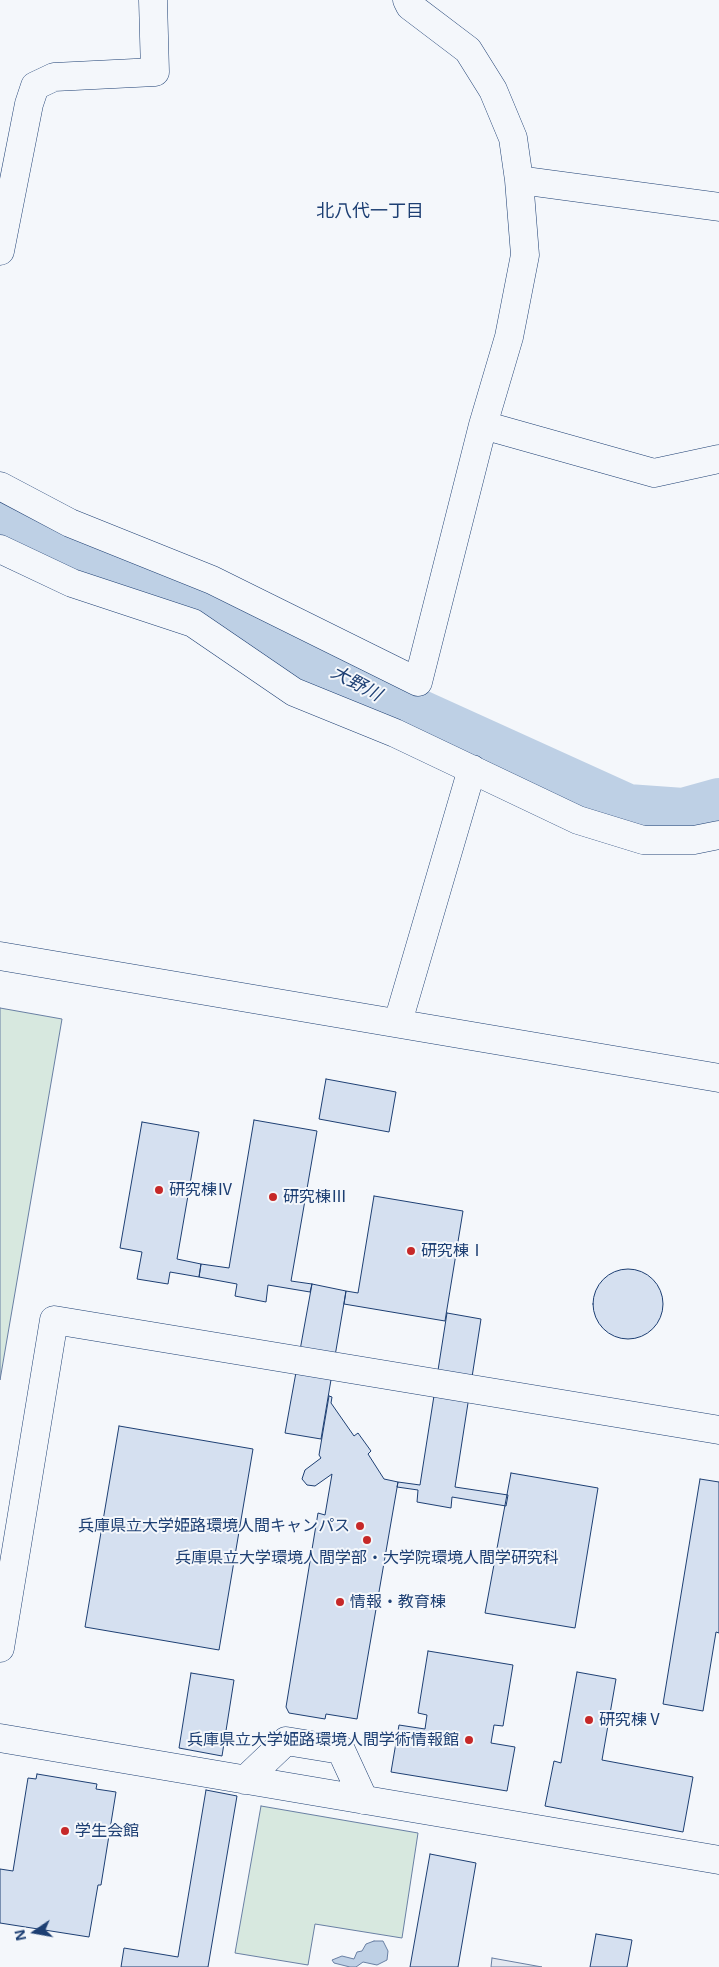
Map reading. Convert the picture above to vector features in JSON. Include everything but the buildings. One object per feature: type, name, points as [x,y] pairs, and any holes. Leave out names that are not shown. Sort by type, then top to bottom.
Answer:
[{"type":"street","points":[[0,251],[29,104],[35,86],[54,77],[155,72],[153,0]]},
{"type":"street","points":[[0,486],[70,523],[212,580],[418,682],[483,426],[509,337],[526,254],[519,180],[512,138],[493,90],[468,50],[410,6],[407,0]]},
{"type":"street","points":[[519,180],[719,206]]},
{"type":"street","points":[[483,426],[654,473],[719,459]]},
{"type":"street","points":[[0,549],[72,583],[192,623],[294,692],[395,733],[578,820],[643,840],[694,840],[719,835]]},
{"type":"street","points":[[398,1022],[472,769]]},
{"type":"street","points":[[0,956],[398,1022],[719,1078]]},
{"type":"street","points":[[0,1648],[54,1320],[719,1430]]},
{"type":"street","points":[[0,1738],[719,1860]]},
{"type":"street","points":[[245,1780],[286,1741],[341,1750],[364,1800]]},
{"type":"shaded area","points":[[0,1008],[62,1019],[0,1380]]},
{"type":"shaded area","points":[[261,1806],[418,1833],[402,1938],[315,1924],[308,1965],[235,1953]]},
{"type":"shaded area","points":[[492,1958],[542,1967],[491,1967]]},
{"type":"water","points":[[374,1941],[383,1941],[388,1951],[387,1960],[377,1965],[363,1962],[356,1967],[350,1967],[334,1963],[332,1960],[342,1956],[354,1959],[357,1952],[362,1951],[366,1944]]},
{"type":"waterway","name":"大野川","points":[[0,521],[207,606],[411,712],[627,810],[683,814],[719,804]]},
{"type":"place","name":"研究棟Ⅳ","points":[[159,1190]]},
{"type":"place","name":"研究棟Ⅲ","points":[[273,1197]]},
{"type":"place","name":"研究棟Ⅰ","points":[[411,1251]]},
{"type":"place","name":"兵庫県立大学姫路環境人間キャンパス","points":[[360,1526]]},
{"type":"place","name":"兵庫県立大学環境人間学部・大学院環境人間学研究科","points":[[367,1540]]},
{"type":"place","name":"情報・教育棟","points":[[340,1602]]},
{"type":"place","name":"研究棟Ⅴ","points":[[589,1720]]},
{"type":"place","name":"兵庫県立大学姫路環境人間学術情報館","points":[[469,1740]]},
{"type":"place","name":"学生会館","points":[[65,1831]]},
{"type":"district","name":"北八代一丁目","points":[[370,212]]}]
